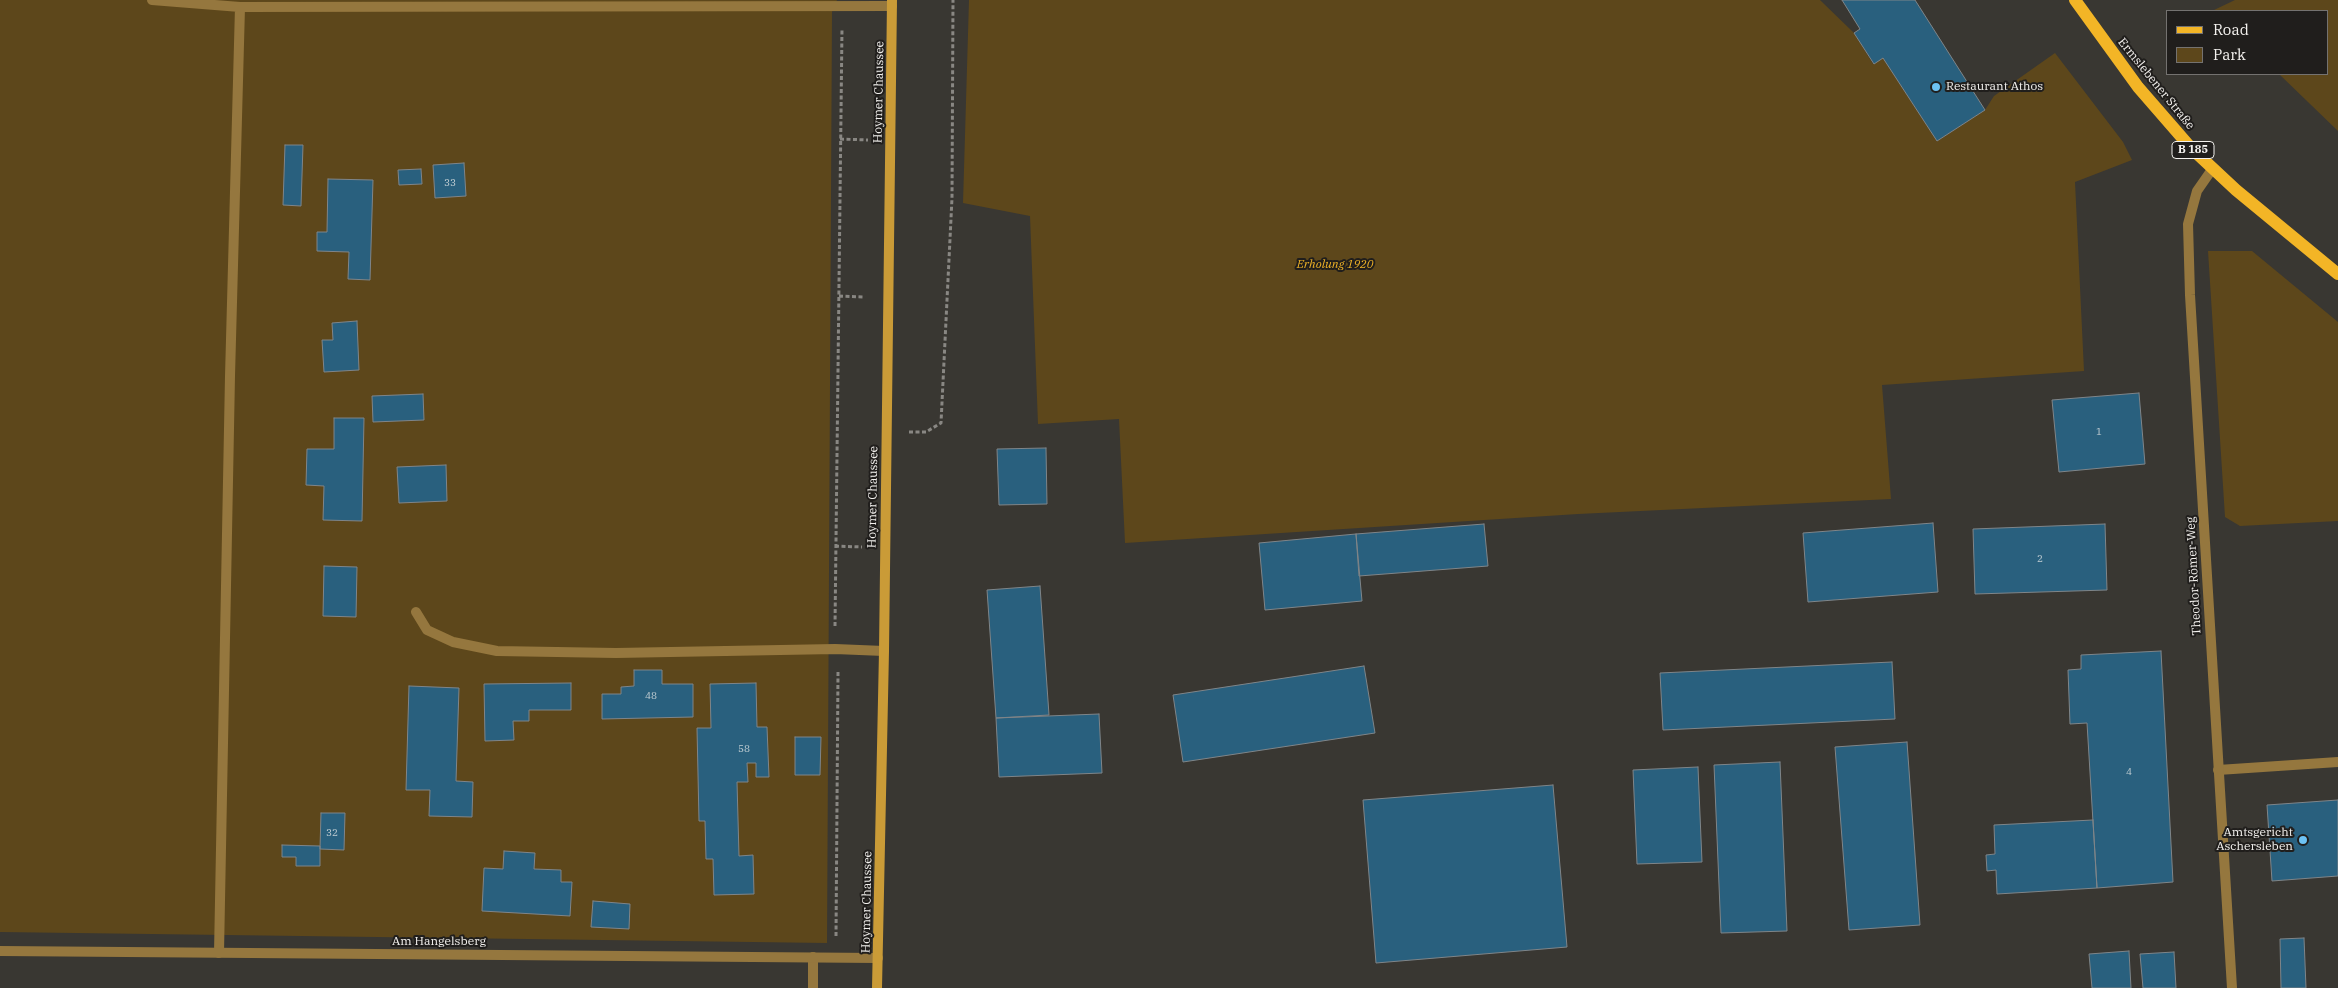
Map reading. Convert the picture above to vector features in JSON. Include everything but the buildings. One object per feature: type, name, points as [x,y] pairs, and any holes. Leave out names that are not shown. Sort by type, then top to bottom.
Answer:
[{"type":"main road","name":"Ermslebener Straße","points":[[2075,0],[2138,87],[2191,148],[2282,230],[2338,274]]},
{"type":"main road","name":"Hoymer Chaussee","points":[[877,988],[884,651],[892,3]]},
{"type":"street","name":"Hoymer Chaussee","points":[[152,0],[240,7],[842,5],[892,3]]},
{"type":"street","points":[[218,952],[240,7]]},
{"type":"street","name":"Theodor-Römer-Weg","points":[[2212,168],[2197,191],[2188,224],[2190,295],[2232,988]]},
{"type":"street","points":[[416,612],[427,630],[453,642],[497,651],[616,653],[835,649],[884,651]]},
{"type":"street","points":[[2218,770],[2338,762]]},
{"type":"street","name":"Am Hangelsberg","points":[[0,951],[878,958]]},
{"type":"street","points":[[813,957],[813,988]]},
{"type":"path","points":[[886,430],[926,432],[941,422],[952,198],[953,0]]},
{"type":"path","points":[[836,957],[838,665],[835,649],[842,5]]},
{"type":"green space","points":[[0,0],[837,0],[832,12],[827,943],[0,932]]},
{"type":"green space","name":"Erholung 1920","points":[[969,0],[1820,0],[1854,33],[1873,64],[1883,58],[1937,141],[1985,110],[1994,96],[2055,53],[2123,142],[2132,160],[2075,182],[2084,371],[1882,385],[1891,499],[1578,514],[1125,543],[1119,419],[1038,424],[1030,216],[963,203]]},
{"type":"green space","points":[[2235,0],[2338,0],[2338,131],[2280,75],[2328,75],[2328,10],[2214,10]]},
{"type":"green space","points":[[2208,251],[2252,251],[2338,322],[2338,521],[2240,526],[2225,517]]},
{"type":"place","name":"Restaurant Athos","points":[[1936,87]]},
{"type":"place","name":"Amtsgericht Aschersleben","points":[[2303,840]]}]
